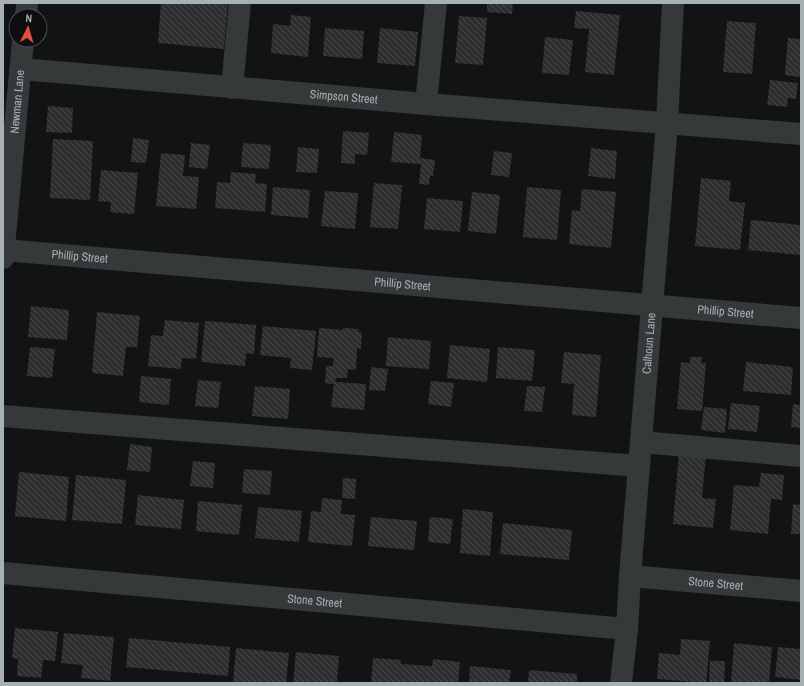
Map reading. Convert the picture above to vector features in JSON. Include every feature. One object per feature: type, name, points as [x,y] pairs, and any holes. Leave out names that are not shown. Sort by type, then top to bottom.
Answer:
[{"type":"street","points":[[232,88],[240,3]]},
{"type":"street","points":[[426,104],[436,3]]},
{"type":"street","name":"Calhoun Lane","points":[[621,683],[627,629],[667,123],[673,3]]},
{"type":"street","name":"Newman Lane","points":[[3,254],[22,48]]},
{"type":"street","name":"Simpson Street","points":[[21,69],[232,88],[801,134]]},
{"type":"street","name":"Phillip Street","points":[[3,254],[801,318]]},
{"type":"street","points":[[3,416],[639,466]]},
{"type":"street","points":[[641,442],[801,456]]},
{"type":"street","name":"Stone Street","points":[[3,573],[627,629]]},
{"type":"street","name":"Stone Street","points":[[630,576],[801,591]]},
{"type":"building","points":[[161,3],[228,3],[224,49],[158,43]]},
{"type":"building","points":[[487,3],[513,3],[512,14],[487,12]]},
{"type":"building","points":[[576,11],[620,15],[614,75],[585,72],[589,29],[574,28]]},
{"type":"building","points":[[291,15],[311,17],[308,57],[271,53],[273,24],[290,26]]},
{"type":"building","points":[[459,16],[487,18],[483,65],[455,63]]},
{"type":"building","points":[[727,21],[756,23],[752,74],[723,72]]},
{"type":"building","points":[[325,28],[364,31],[362,59],[323,56]]},
{"type":"building","points":[[380,28],[418,32],[415,66],[377,63]]},
{"type":"building","points":[[545,37],[573,40],[569,75],[542,73]]},
{"type":"building","points":[[788,38],[801,39],[800,77],[785,75]]},
{"type":"building","points":[[770,80],[798,83],[796,99],[788,98],[787,107],[767,105]]},
{"type":"building","points":[[48,106],[73,108],[72,133],[46,132]]},
{"type":"building","points":[[343,131],[369,133],[367,155],[355,154],[355,164],[341,163]]},
{"type":"building","points":[[394,132],[422,135],[420,158],[435,160],[433,176],[430,176],[429,185],[419,184],[421,164],[391,162]]},
{"type":"building","points":[[133,138],[149,140],[146,163],[131,162]]},
{"type":"building","points":[[53,139],[93,141],[90,200],[50,198]]},
{"type":"building","points":[[191,143],[210,145],[207,169],[189,167]]},
{"type":"building","points":[[243,143],[271,145],[269,169],[241,167]]},
{"type":"building","points":[[298,147],[319,149],[317,173],[296,172]]},
{"type":"building","points":[[591,148],[617,151],[615,179],[588,176]]},
{"type":"building","points":[[494,151],[512,153],[509,177],[491,175]]},
{"type":"building","points":[[161,153],[185,155],[183,176],[199,177],[196,209],[156,206]]},
{"type":"building","points":[[101,170],[138,173],[134,214],[110,212],[111,202],[98,201]]},
{"type":"building","points":[[231,172],[256,174],[255,183],[267,184],[265,212],[215,208],[217,182],[230,183]]},
{"type":"building","points":[[701,178],[731,181],[729,201],[745,203],[740,250],[695,246]]},
{"type":"building","points":[[374,183],[402,185],[398,229],[370,227]]},
{"type":"building","points":[[273,187],[310,190],[308,218],[271,215]]},
{"type":"building","points":[[527,187],[561,190],[557,240],[523,237]]},
{"type":"building","points":[[582,189],[616,192],[611,248],[569,244],[572,210],[580,211]]},
{"type":"building","points":[[325,191],[358,193],[355,229],[321,226]]},
{"type":"building","points":[[472,192],[500,195],[496,234],[468,231]]},
{"type":"building","points":[[427,198],[463,201],[460,232],[424,229]]},
{"type":"building","points":[[751,220],[801,225],[801,255],[748,250]]},
{"type":"building","points":[[31,306],[69,310],[67,340],[28,337]]},
{"type":"building","points":[[97,312],[140,316],[137,347],[126,347],[123,376],[92,373]]},
{"type":"building","points":[[165,320],[199,323],[196,359],[182,358],[181,369],[148,366],[151,335],[163,336]]},
{"type":"building","points":[[205,321],[256,325],[254,354],[246,353],[245,366],[201,362]]},
{"type":"building","points":[[263,326],[316,331],[312,370],[290,368],[291,358],[260,355]]},
{"type":"building","points":[[319,328],[343,330],[343,328],[359,329],[359,332],[362,333],[361,349],[357,348],[356,370],[348,369],[347,378],[336,378],[335,382],[366,384],[364,410],[331,407],[334,384],[325,383],[326,366],[333,366],[334,358],[317,357]]},
{"type":"building","points":[[388,337],[431,341],[429,369],[386,366]]},
{"type":"building","points":[[450,345],[490,349],[487,382],[447,378]]},
{"type":"building","points":[[30,347],[55,349],[52,378],[27,376]]},
{"type":"building","points":[[498,347],[535,350],[532,381],[496,378]]},
{"type":"building","points":[[564,352],[601,355],[596,417],[572,415],[574,384],[561,383]]},
{"type":"building","points":[[690,357],[702,357],[701,363],[706,363],[702,411],[677,409],[681,362],[690,363]]},
{"type":"building","points":[[746,362],[793,367],[791,395],[743,391]]},
{"type":"building","points":[[371,367],[388,369],[385,391],[369,390]]},
{"type":"building","points":[[141,376],[171,379],[169,405],[139,402]]},
{"type":"building","points":[[198,380],[221,382],[218,408],[195,406]]},
{"type":"building","points":[[431,381],[454,383],[451,407],[428,404]]},
{"type":"building","points":[[255,386],[290,389],[288,419],[252,416]]},
{"type":"building","points":[[527,386],[545,387],[542,412],[524,411]]},
{"type":"building","points":[[731,403],[760,406],[757,432],[728,429]]},
{"type":"building","points":[[793,404],[801,405],[801,428],[791,427]]},
{"type":"building","points":[[704,407],[727,409],[725,433],[701,430]]},
{"type":"building","points":[[130,444],[152,447],[150,472],[127,470]]},
{"type":"building","points":[[679,452],[706,455],[702,498],[716,499],[713,528],[673,524]]},
{"type":"building","points":[[193,461],[215,463],[213,488],[190,486]]},
{"type":"building","points":[[244,469],[272,471],[270,495],[242,493]]},
{"type":"building","points":[[19,472],[69,477],[66,521],[15,516]]},
{"type":"building","points":[[761,473],[784,475],[782,500],[771,499],[768,534],[730,530],[734,485],[759,487]]},
{"type":"building","points":[[76,475],[126,480],[122,524],[72,520]]},
{"type":"building","points":[[343,478],[356,479],[355,499],[342,498]]},
{"type":"building","points":[[138,495],[184,500],[181,529],[135,525]]},
{"type":"building","points":[[322,498],[342,500],[341,514],[355,515],[352,546],[308,542],[311,511],[321,512]]},
{"type":"building","points":[[198,501],[242,505],[239,535],[196,531]]},
{"type":"building","points":[[793,504],[801,505],[801,534],[791,534]]},
{"type":"building","points":[[258,507],[302,511],[299,542],[255,538]]},
{"type":"building","points":[[463,509],[493,512],[490,556],[460,553]]},
{"type":"building","points":[[371,517],[417,521],[414,550],[368,546]]},
{"type":"building","points":[[430,517],[453,519],[450,544],[428,542]]},
{"type":"building","points":[[503,523],[572,530],[569,560],[500,554]]},
{"type":"building","points":[[15,628],[58,632],[55,661],[43,660],[41,678],[17,676],[18,659],[12,658]]},
{"type":"building","points":[[64,633],[114,637],[110,681],[81,678],[83,665],[61,663]]},
{"type":"building","points":[[129,638],[230,647],[228,676],[126,667]]},
{"type":"building","points":[[681,639],[710,641],[706,683],[657,679],[659,653],[680,655]]},
{"type":"building","points":[[734,643],[772,647],[769,683],[731,683]]},
{"type":"building","points":[[778,647],[801,649],[801,680],[775,677]]},
{"type":"building","points":[[236,648],[289,653],[286,683],[233,683]]},
{"type":"building","points":[[296,652],[339,656],[337,683],[293,683]]},
{"type":"building","points":[[373,658],[401,660],[401,664],[432,666],[433,659],[460,662],[458,683],[371,683]]},
{"type":"building","points":[[710,661],[725,661],[724,683],[709,683]]},
{"type":"building","points":[[470,666],[511,670],[509,683],[469,683]]},
{"type":"building","points":[[529,670],[577,674],[577,683],[528,683]]}]
